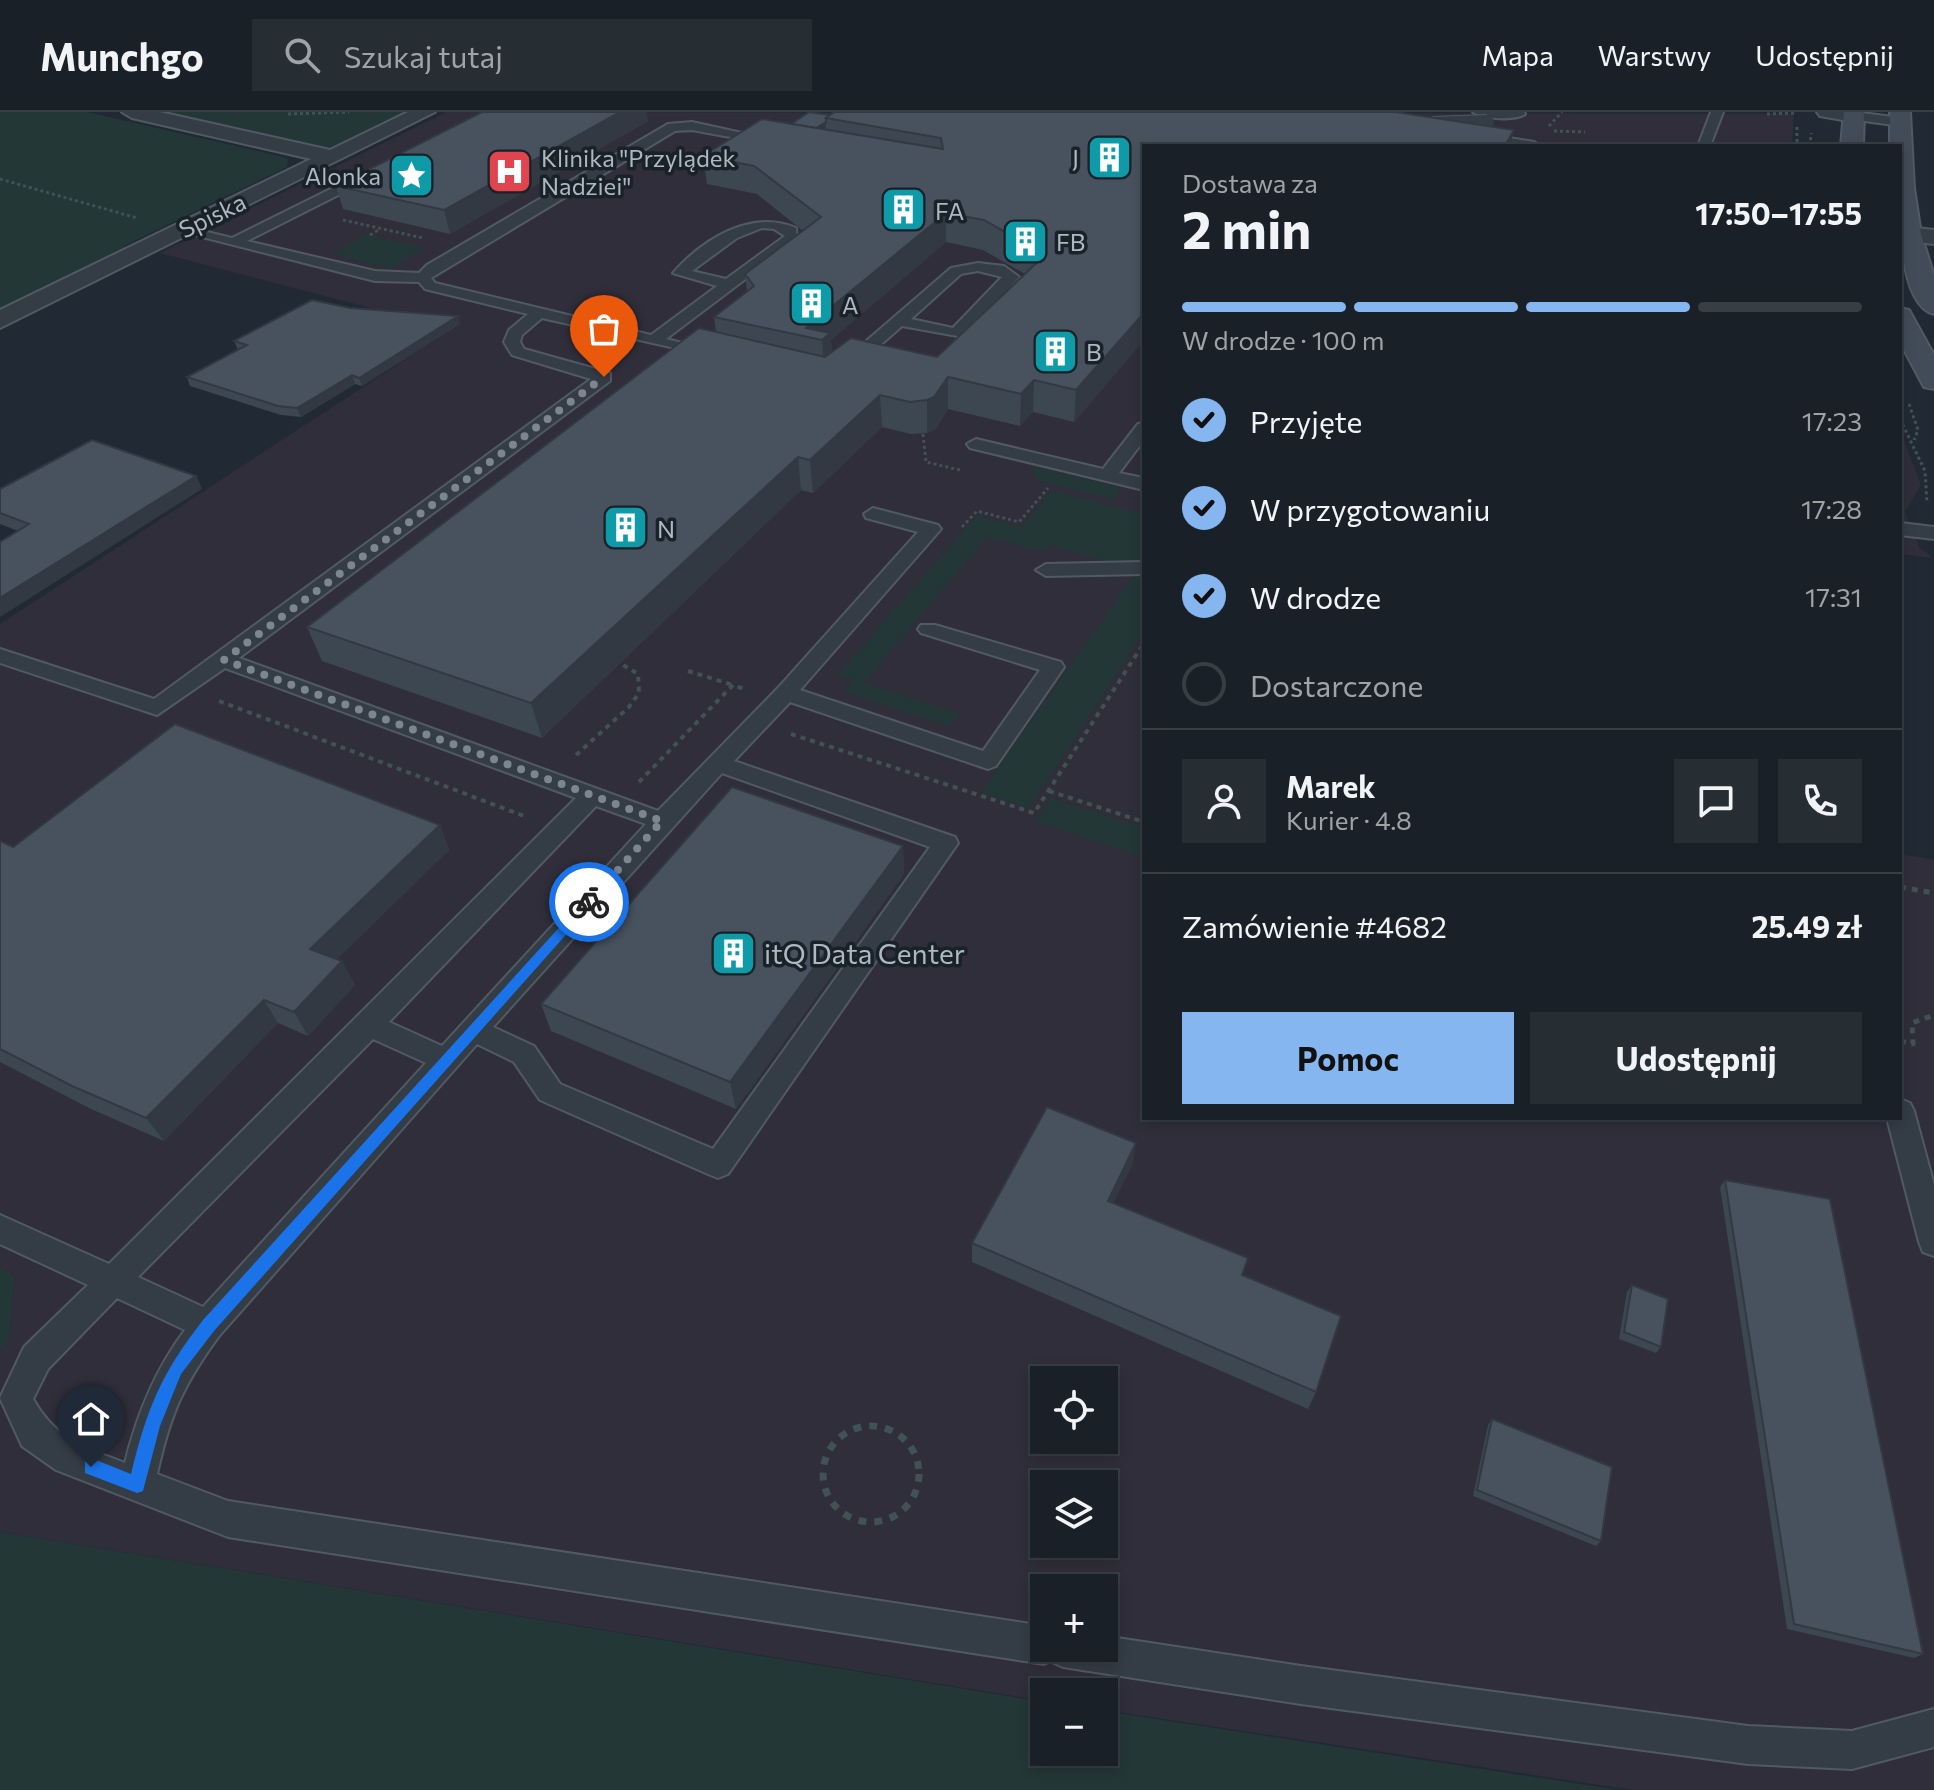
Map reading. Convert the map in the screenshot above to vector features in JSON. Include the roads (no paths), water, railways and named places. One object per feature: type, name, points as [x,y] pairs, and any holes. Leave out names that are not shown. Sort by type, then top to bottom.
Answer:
[{"type":"street","points":[[132,112],[332,157]]},
{"type":"street","name":"Spiska","points":[[0,320],[425,112]]},
{"type":"street","points":[[1827,112],[1854,114],[1852,144]]},
{"type":"street","points":[[1900,117],[1901,144]]},
{"type":"street","points":[[1902,176],[1904,234],[1934,306]]},
{"type":"street","points":[[1904,234],[1934,237]]},
{"type":"street","points":[[1902,320],[1934,381]]},
{"type":"lane","points":[[665,112],[681,125]]},
{"type":"lane","points":[[1705,144],[1717,112]]},
{"type":"lane","points":[[1425,129],[1521,113]]},
{"type":"lane","points":[[1854,114],[1900,117]]},
{"type":"lane","points":[[423,278],[432,268],[672,127],[681,125],[795,145]]},
{"type":"lane","points":[[1425,129],[1521,144]]},
{"type":"lane","points":[[234,242],[383,166]]},
{"type":"lane","points":[[654,340],[792,237],[791,231],[761,224],[737,231],[680,273],[729,284]]},
{"type":"lane","points":[[182,230],[375,276],[423,278],[430,286],[723,358]]},
{"type":"lane","points":[[840,371],[956,271],[973,266],[990,267],[1005,271],[1011,277],[957,334],[900,321]]},
{"type":"lane","points":[[0,656],[157,708],[604,377],[518,352],[512,342],[515,333],[540,312]]},
{"type":"lane","points":[[1108,475],[1142,431]]},
{"type":"lane","points":[[976,444],[1142,484]]},
{"type":"lane","points":[[137,1485],[151,1426],[175,1369],[208,1325],[662,821],[782,696],[931,529],[873,514]]},
{"type":"lane","points":[[1902,529],[1934,533]]},
{"type":"lane","points":[[1046,570],[1142,568]]},
{"type":"lane","points":[[782,696],[988,761],[1053,667],[928,629]]},
{"type":"lane","points":[[224,660],[662,821]]},
{"type":"lane","points":[[474,1030],[524,1054],[550,1092],[718,1165],[946,843],[719,764]]},
{"type":"lane","points":[[592,796],[369,1025],[36,1358],[16,1400],[34,1434],[68,1458],[228,1519],[1030,1643]]},
{"type":"lane","points":[[369,1025],[446,1060]]},
{"type":"lane","points":[[1902,1119],[1934,1242]]},
{"type":"lane","points":[[0,1229],[111,1283],[208,1325]]},
{"type":"lane","points":[[1118,1657],[1301,1685],[1748,1745],[1852,1750],[1934,1728]]},
{"type":"place","name":"J","points":[[1110,157]]},
{"type":"place","name":"Klinika \"Przylądek Nadziei\"","points":[[510,171]]},
{"type":"place","name":"Alonka","points":[[412,175]]},
{"type":"place","name":"FA","points":[[904,210]]},
{"type":"place","name":"FB","points":[[1025,241]]},
{"type":"place","name":"A","points":[[811,304]]},
{"type":"place","name":"B","points":[[1055,351]]},
{"type":"place","name":"N","points":[[626,528]]},
{"type":"place","name":"itQ Data Center","points":[[733,953]]}]
